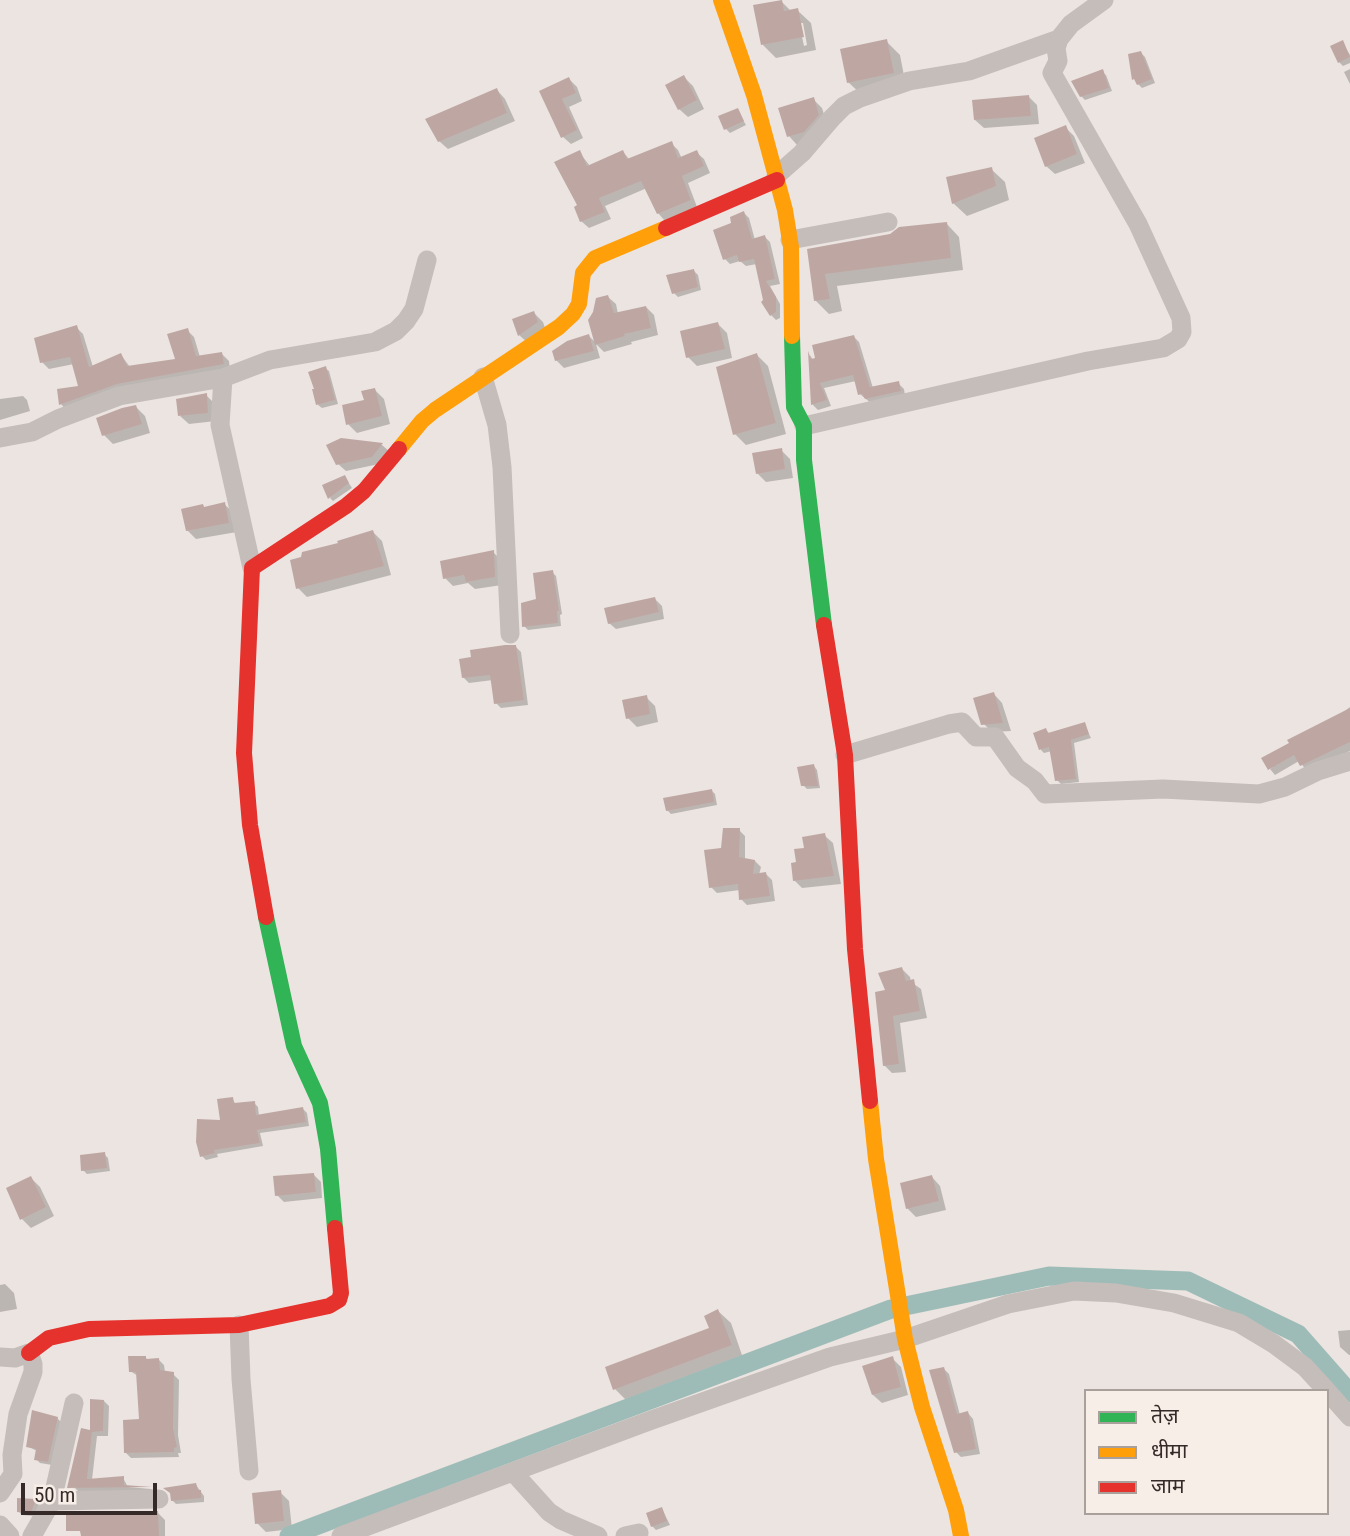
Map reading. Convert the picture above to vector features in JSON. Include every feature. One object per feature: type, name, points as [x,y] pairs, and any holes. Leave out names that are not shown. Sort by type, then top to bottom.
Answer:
[{"type":"street","points":[[721,0],[754,95],[790,240],[794,407],[804,426],[804,460],[825,635],[845,755],[855,949],[876,1159],[903,1330],[922,1407],[956,1510],[961,1536]]},
{"type":"street","points":[[804,426],[1088,361],[1163,348],[1178,338],[1181,318],[1138,224],[1052,73],[1058,61],[1056,48],[1059,39],[1072,24],[1104,0]]},
{"type":"street","points":[[252,568],[346,506],[372,482],[422,421],[452,396],[536,343],[573,314],[579,304],[583,273],[595,258],[776,178],[844,106],[860,98],[909,81],[969,71],[1059,39]]},
{"type":"street","points":[[790,240],[888,222]]},
{"type":"street","points":[[0,438],[32,432],[58,419],[120,396],[223,378],[270,360],[354,346],[384,338],[406,321],[414,309],[427,260]]},
{"type":"street","points":[[483,377],[497,425],[502,467],[510,634]]},
{"type":"street","points":[[0,1357],[15,1358],[29,1353],[49,1338],[89,1329],[239,1325],[330,1306],[339,1300],[341,1293],[328,1149],[320,1103],[295,1046],[258,878],[250,825],[244,753],[252,568],[220,425],[223,378]]},
{"type":"street","points":[[845,755],[962,722],[976,737],[995,737],[1017,768],[1035,781],[1045,794],[1163,789],[1259,794],[1285,787],[1318,771],[1350,761]]},
{"type":"street","points":[[341,1536],[903,1330],[1041,1296],[1074,1291],[1116,1293],[1174,1303],[1239,1323],[1306,1367],[1325,1389]]},
{"type":"street","points":[[239,1325],[249,1471]]},
{"type":"street","points":[[0,1493],[13,1474],[12,1455],[18,1414],[33,1372],[29,1353]]},
{"type":"street","points":[[1329,1393],[1350,1417]]},
{"type":"street","points":[[32,1536],[52,1502],[74,1403]]},
{"type":"street","points":[[513,1472],[549,1512],[598,1536]]},
{"type":"street","points":[[52,1502],[159,1499]]},
{"type":"street","points":[[0,1525],[10,1536]]},
{"type":"building","points":[[782,0],[784,11],[798,8],[804,37],[761,45],[753,5]]},
{"type":"building","points":[[887,39],[894,73],[847,83],[840,49]]},
{"type":"building","points":[[1343,40],[1350,57],[1338,63],[1330,46]]},
{"type":"building","points":[[1141,51],[1152,79],[1137,85],[1134,79],[1132,80],[1128,54]]},
{"type":"building","points":[[1103,69],[1109,88],[1080,97],[1071,81]]},
{"type":"building","points":[[684,75],[697,100],[678,110],[665,85]]},
{"type":"building","points":[[569,77],[576,93],[562,99],[577,130],[561,138],[539,91]]},
{"type":"building","points":[[497,88],[507,113],[438,142],[425,119]]},
{"type":"building","points":[[1029,95],[1031,116],[974,120],[972,100]]},
{"type":"building","points":[[814,97],[819,115],[804,132],[787,137],[778,108]]},
{"type":"building","points":[[738,108],[744,121],[724,130],[718,116]]},
{"type":"building","points":[[1066,125],[1077,154],[1045,167],[1034,138]]},
{"type":"building","points":[[672,141],[678,158],[697,150],[704,166],[682,176],[691,200],[657,214],[641,181],[599,198],[605,212],[580,222],[574,207],[577,205],[554,162],[580,150],[587,166],[623,150],[627,159]]},
{"type":"building","points":[[992,167],[996,186],[952,204],[946,177]]},
{"type":"building","points":[[744,211],[752,239],[765,235],[775,279],[766,281],[776,297],[776,312],[770,316],[761,302],[763,300],[754,259],[739,262],[737,255],[723,260],[713,230],[731,223],[730,217]]},
{"type":"building","points":[[947,222],[951,258],[825,274],[830,299],[814,301],[807,249],[890,234],[899,227]]},
{"type":"building","points":[[694,269],[698,287],[672,294],[666,275]]},
{"type":"building","points":[[608,295],[614,313],[646,306],[651,328],[624,334],[625,336],[595,345],[588,320],[596,298]]},
{"type":"building","points":[[534,311],[538,322],[518,336],[512,319]]},
{"type":"building","points":[[718,322],[725,349],[686,358],[680,331]]},
{"type":"building","points":[[77,325],[89,367],[121,353],[127,366],[175,359],[167,334],[188,328],[196,356],[222,352],[224,364],[117,384],[59,405],[57,389],[78,386],[70,357],[40,363],[34,338]]},
{"type":"building","points":[[589,334],[594,351],[555,361],[552,351],[567,341]]},
{"type":"building","points":[[854,335],[870,387],[899,381],[901,391],[865,399],[862,394],[858,395],[853,375],[820,383],[827,400],[811,405],[808,351],[811,359],[815,358],[812,345]]},
{"type":"building","points":[[757,353],[776,423],[733,435],[716,367]]},
{"type":"building","points":[[326,366],[335,400],[316,405],[308,372]]},
{"type":"building","points":[[375,388],[382,416],[346,425],[342,405],[364,400],[361,391]]},
{"type":"building","points":[[207,393],[208,413],[178,416],[176,399]]},
{"type":"building","points":[[136,405],[142,424],[102,436],[96,418]]},
{"type":"building","points":[[341,438],[383,443],[372,457],[336,465],[326,445]]},
{"type":"building","points":[[782,448],[785,469],[756,474],[752,453]]},
{"type":"building","points":[[345,475],[349,483],[328,499],[322,485]]},
{"type":"building","points":[[225,502],[229,523],[186,531],[181,509]]},
{"type":"building","points":[[373,530],[384,566],[296,589],[290,560],[301,557],[302,552]]},
{"type":"building","points":[[494,550],[495,577],[466,582],[464,575],[443,579],[440,561]]},
{"type":"building","points":[[553,570],[559,611],[558,623],[522,627],[521,603],[536,599],[533,573]]},
{"type":"building","points":[[655,597],[659,612],[608,624],[604,608]]},
{"type":"building","points":[[516,645],[524,700],[494,704],[490,675],[462,678],[459,659],[471,657],[470,650]]},
{"type":"building","points":[[994,692],[1003,723],[981,725],[973,698]]},
{"type":"building","points":[[647,695],[650,714],[626,719],[622,700]]},
{"type":"building","points":[[1350,708],[1350,742],[1300,766],[1294,755],[1268,770],[1261,758],[1289,743],[1287,740]]},
{"type":"building","points":[[1085,722],[1089,734],[1071,740],[1076,779],[1055,781],[1049,747],[1039,750],[1033,733],[1046,728],[1048,733]]},
{"type":"building","points":[[814,764],[818,786],[801,786],[797,767]]},
{"type":"building","points":[[712,789],[714,802],[666,811],[663,798]]},
{"type":"building","points":[[723,828],[740,828],[739,857],[755,860],[753,874],[766,872],[770,896],[739,900],[738,884],[709,888],[704,850],[721,848]]},
{"type":"building","points":[[825,833],[834,876],[793,881],[791,863],[796,862],[794,849],[804,848],[802,837]]},
{"type":"building","points":[[902,967],[906,981],[914,979],[920,1011],[893,1016],[899,1064],[883,1066],[875,992],[885,990],[878,973]]},
{"type":"building","points":[[233,1097],[234,1103],[255,1101],[256,1115],[303,1107],[306,1122],[257,1130],[260,1143],[214,1150],[215,1153],[200,1157],[196,1142],[197,1119],[220,1120],[217,1099]]},
{"type":"building","points":[[105,1152],[107,1168],[81,1171],[80,1155]]},
{"type":"building","points":[[314,1173],[316,1192],[275,1196],[273,1176]]},
{"type":"building","points":[[932,1175],[939,1201],[906,1209],[900,1183]]},
{"type":"building","points":[[31,1176],[46,1207],[20,1220],[6,1188]]},
{"type":"building","points":[[718,1309],[732,1345],[613,1390],[605,1367],[709,1328],[704,1316]]},
{"type":"building","points":[[128,1356],[159,1358],[160,1370],[174,1372],[173,1428],[177,1447],[174,1452],[124,1453],[123,1420],[139,1419],[136,1372],[129,1372]]},
{"type":"building","points":[[893,1356],[901,1387],[872,1395],[862,1366]]},
{"type":"building","points":[[944,1367],[957,1414],[968,1411],[976,1449],[954,1453],[929,1370]]},
{"type":"building","points":[[90,1399],[104,1400],[103,1431],[92,1432],[87,1479],[124,1476],[124,1485],[152,1487],[67,1488],[81,1428],[90,1430]]},
{"type":"building","points":[[32,1410],[58,1417],[48,1462],[34,1460],[36,1449],[26,1447]]},
{"type":"building","points":[[196,1483],[198,1490],[201,1490],[201,1498],[171,1501],[170,1493],[163,1488]]},
{"type":"building","points":[[281,1490],[284,1521],[255,1524],[252,1493]]},
{"type":"building","points":[[17,1498],[36,1499],[31,1513],[17,1512]]},
{"type":"building","points":[[662,1507],[667,1521],[651,1527],[646,1513]]},
{"type":"building","points":[[158,1511],[159,1536],[81,1536],[80,1531],[66,1531],[66,1513]]},
{"type":"waterway","points":[[289,1536],[891,1309],[1049,1276],[1188,1281],[1298,1334],[1350,1393]]},
{"type":"traffic: fast","points":[[792,336],[794,407],[804,426],[804,460],[824,625]]},
{"type":"traffic: fast","points":[[266,917],[294,1046],[320,1103],[328,1149],[335,1228]]},
{"type":"traffic: slow","points":[[721,0],[754,95],[785,210],[791,247],[792,336]]},
{"type":"traffic: slow","points":[[399,449],[435,410],[559,327],[573,314],[579,304],[583,273],[595,258],[666,228]]},
{"type":"traffic: slow","points":[[870,1101],[876,1159],[905,1339],[922,1407],[956,1510],[961,1536]]},
{"type":"traffic: jam","points":[[666,228],[777,180]]},
{"type":"traffic: jam","points":[[266,917],[250,825],[244,753],[252,568],[346,506],[364,491],[399,449]]},
{"type":"traffic: jam","points":[[824,625],[845,755],[855,949],[870,1101]]},
{"type":"traffic: jam","points":[[29,1353],[49,1338],[89,1329],[239,1325],[329,1306],[339,1300],[341,1293],[335,1228]]}]
